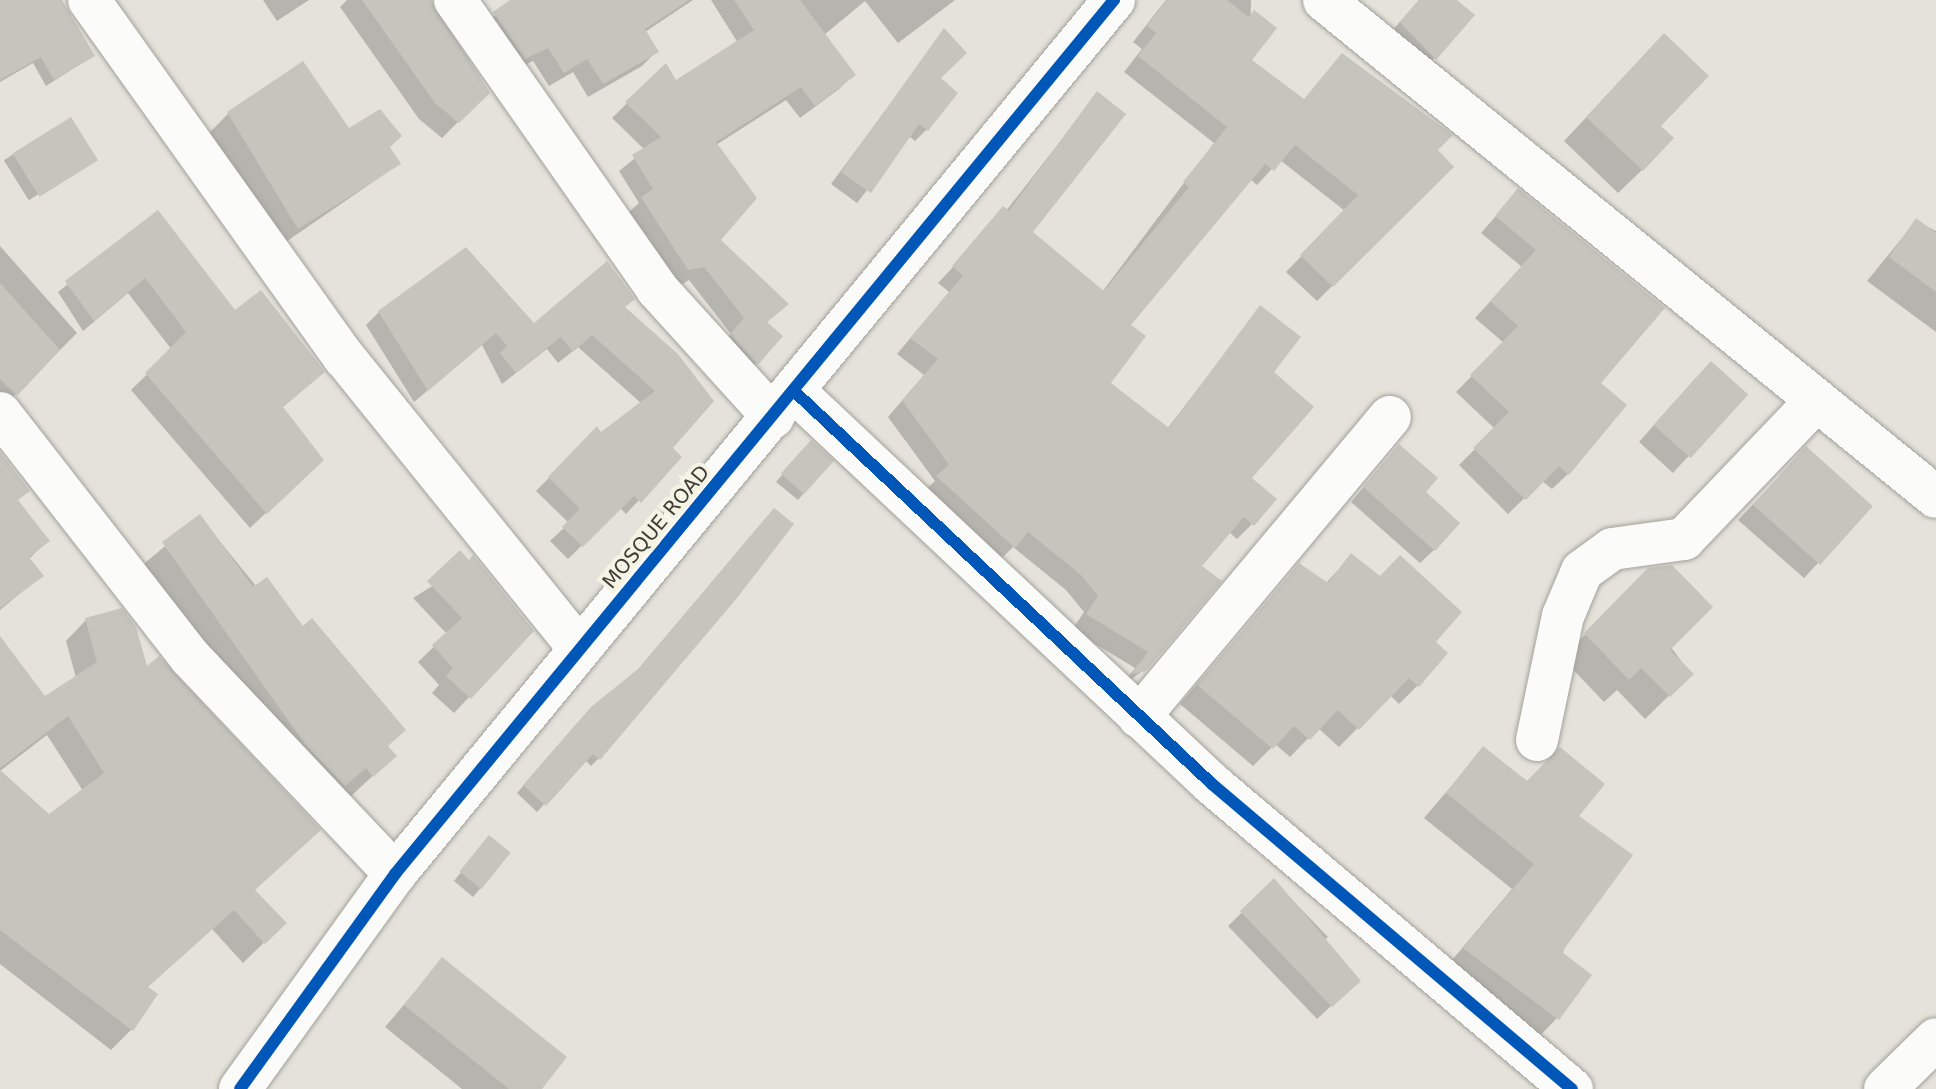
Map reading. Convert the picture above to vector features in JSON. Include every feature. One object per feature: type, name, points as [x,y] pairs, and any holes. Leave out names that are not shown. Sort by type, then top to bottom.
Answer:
[{"type":"street","points":[[89,0],[335,345],[580,649]]},
{"type":"street","points":[[455,0],[657,289],[784,405],[1139,717],[1572,1089]]},
{"type":"street","name":"MOSQUE ROAD","points":[[240,1089],[395,874],[784,405],[1114,0]]},
{"type":"street","points":[[1324,0],[1936,497]]},
{"type":"street","points":[[1537,740],[1563,616],[1582,571],[1612,549],[1684,539],[1816,401]]},
{"type":"street","points":[[0,413],[190,657],[395,874]]},
{"type":"street","points":[[1139,717],[1390,417]]},
{"type":"street","points":[[1885,1089],[1936,1039]]},
{"type":"building","points":[[0,0],[62,0],[95,56],[54,80],[41,57],[0,80]]},
{"type":"building","points":[[362,0],[431,0],[490,93],[459,123],[435,103]]},
{"type":"building","points":[[510,0],[689,0],[645,29],[659,52],[603,84],[587,59],[564,73],[548,48],[525,59],[493,12]]},
{"type":"building","points":[[734,0],[800,0],[856,75],[815,106],[801,87],[716,142],[757,198],[721,240],[789,304],[767,322],[783,336],[758,365],[730,334],[744,318],[704,267],[688,270],[641,197],[653,189],[632,155],[661,137],[625,102],[666,63],[676,80],[754,30]]},
{"type":"building","points":[[1167,0],[1227,0],[1249,17],[1254,10],[1277,28],[1252,60],[1304,99],[1342,53],[1453,135],[1438,150],[1454,167],[1333,287],[1300,255],[1358,195],[1295,145],[1274,171],[1265,164],[1131,325],[1146,336],[1111,383],[1169,428],[1260,305],[1301,337],[1274,372],[1314,407],[1252,478],[1277,499],[1254,526],[1244,517],[1202,566],[1222,581],[1146,671],[1131,674],[1148,652],[1086,614],[1098,596],[1081,575],[1028,532],[1015,548],[936,476],[949,465],[902,400],[938,359],[910,338],[963,276],[952,266],[1003,206],[1009,211],[1097,91],[1126,114],[1033,232],[1104,291],[1189,187],[1183,182],[1227,127],[1138,56],[1156,33],[1147,26]]},
{"type":"building","points":[[1419,0],[1457,0],[1475,15],[1436,60],[1400,22]]},
{"type":"building","points":[[944,28],[967,53],[941,78],[958,93],[928,131],[919,124],[871,193],[841,172]]},
{"type":"building","points":[[1664,33],[1709,76],[1661,126],[1674,138],[1643,171],[1586,117]]},
{"type":"building","points":[[303,61],[349,128],[380,109],[402,136],[390,147],[401,164],[298,229],[227,112]]},
{"type":"building","points":[[71,117],[98,160],[40,197],[12,154]]},
{"type":"building","points":[[1518,188],[1665,308],[1601,383],[1627,405],[1569,475],[1559,466],[1526,500],[1473,448],[1509,412],[1470,375],[1518,326],[1490,301],[1536,250],[1495,216]]},
{"type":"building","points":[[158,210],[235,310],[261,290],[325,372],[283,407],[324,460],[267,514],[145,373],[186,332],[145,278],[94,321],[65,281]]},
{"type":"building","points":[[1916,218],[1936,233],[1936,292],[1889,257]]},
{"type":"building","points":[[466,247],[534,323],[607,261],[635,299],[625,307],[678,354],[714,401],[673,448],[682,457],[641,503],[634,496],[583,547],[562,527],[580,509],[548,477],[597,426],[601,432],[655,391],[592,335],[573,352],[561,337],[516,373],[500,353],[507,346],[496,333],[428,391],[378,311]]},
{"type":"building","points":[[0,283],[60,350],[17,396],[0,379]]},
{"type":"building","points":[[1711,361],[1748,394],[1691,458],[1653,425]]},
{"type":"building","points":[[811,440],[834,461],[804,494],[781,473]]},
{"type":"building","points":[[1399,444],[1438,478],[1426,492],[1460,523],[1435,551],[1363,487]]},
{"type":"building","points":[[1806,446],[1873,506],[1820,565],[1753,505]]},
{"type":"building","points":[[0,452],[30,491],[18,500],[50,541],[29,557],[44,576],[0,608]]},
{"type":"building","points":[[774,508],[794,524],[737,598],[600,760],[593,754],[546,806],[523,785],[591,707],[638,669]]},
{"type":"building","points":[[200,514],[253,587],[267,577],[303,626],[312,618],[406,730],[388,746],[397,756],[373,777],[366,768],[345,786],[305,744],[162,542]]},
{"type":"building","points":[[460,550],[469,560],[473,555],[534,631],[471,699],[446,676],[453,668],[432,645],[462,618],[427,581]]},
{"type":"building","points":[[1351,553],[1380,576],[1400,555],[1462,612],[1436,642],[1448,653],[1419,687],[1409,678],[1359,730],[1338,710],[1310,740],[1294,726],[1273,749],[1197,685],[1299,563],[1328,583]]},
{"type":"building","points":[[1672,565],[1713,607],[1670,650],[1694,674],[1670,697],[1641,668],[1629,680],[1584,633],[1648,568]]},
{"type":"building","points":[[122,608],[136,627],[147,666],[159,656],[321,830],[255,890],[287,923],[265,944],[234,910],[148,987],[158,994],[133,1031],[0,930],[0,770],[49,814],[104,773],[68,716],[0,768],[0,636],[45,696],[97,662],[85,618]]},
{"type":"building","points":[[1483,746],[1527,781],[1560,747],[1605,784],[1579,816],[1633,855],[1562,952],[1592,975],[1559,1020],[1463,948],[1534,864],[1446,793]]},
{"type":"building","points":[[489,835],[511,853],[481,889],[459,872]]},
{"type":"building","points":[[1274,878],[1361,981],[1332,1007],[1240,911]]},
{"type":"building","points":[[442,957],[567,1057],[542,1089],[509,1089],[404,1005]]},
{"type":"cycle path","points":[[240,1089],[395,874],[1114,0]]},
{"type":"cycle path","points":[[795,392],[1212,784],[1572,1089]]}]
